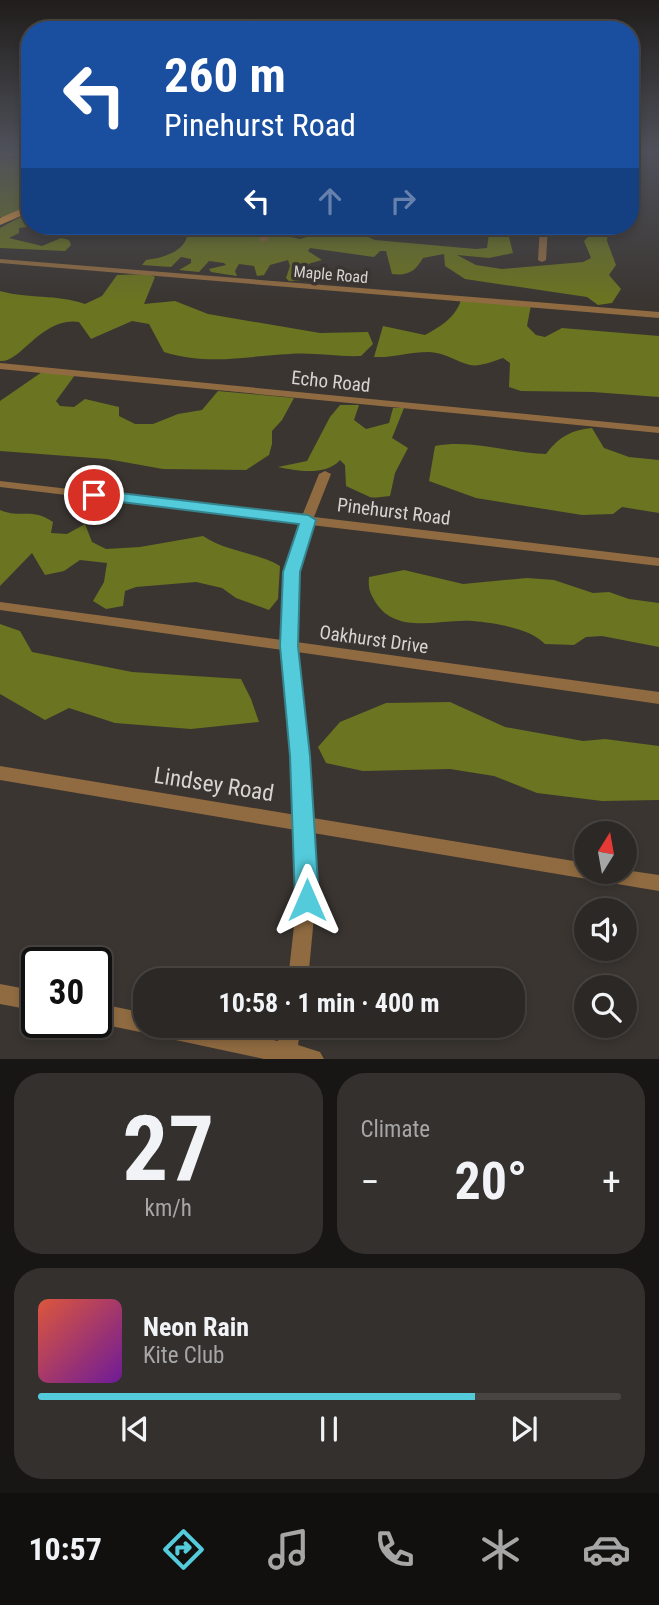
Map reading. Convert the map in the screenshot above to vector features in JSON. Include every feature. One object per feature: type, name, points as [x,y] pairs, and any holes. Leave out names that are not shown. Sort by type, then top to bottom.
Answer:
[{"type":"main road","points":[[0,222],[21,212]]},
{"type":"street","points":[[263,239],[266,235]]},
{"type":"street","points":[[542,260],[543,235]]},
{"type":"street","name":"Maple Road","points":[[0,261],[659,314]]},
{"type":"street","name":"Echo Road","points":[[0,366],[659,430]]},
{"type":"street","points":[[299,968],[307,906],[304,823],[289,646],[291,572],[325,474]]},
{"type":"street","name":"Pinehurst Road","points":[[0,484],[659,562]]},
{"type":"street","name":"Oakhurst Drive","points":[[0,606],[659,698]]},
{"type":"street","name":"Lindsey Road","points":[[0,774],[574,869]]},
{"type":"street","name":"Lindsey Road","points":[[637,879],[659,883]]},
{"type":"street","points":[[0,994],[21,998]]},
{"type":"street","points":[[112,1016],[133,1021]]},
{"type":"street","points":[[209,1038],[286,1056],[313,1059]]},
{"type":"street","points":[[286,1056],[289,1038]]},
{"type":"green space","points":[[0,201],[21,201],[21,212],[9,218],[0,217]]},
{"type":"green space","points":[[21,217],[19,233],[9,238],[42,246],[61,238],[69,240],[71,245],[65,251],[0,248],[0,228]]},
{"type":"green space","points":[[164,235],[281,235],[300,239],[313,235],[363,235],[375,240],[476,249],[487,248],[489,235],[508,235],[513,253],[489,258],[457,255],[476,265],[502,269],[583,262],[591,258],[584,241],[587,235],[608,235],[607,241],[616,265],[609,275],[621,289],[612,303],[598,305],[587,297],[465,279],[445,266],[444,254],[423,258],[414,270],[406,274],[392,274],[386,251],[380,251],[374,257],[310,248],[308,251],[322,260],[308,264],[314,275],[311,280],[289,281],[286,278],[290,266],[288,260],[270,265],[264,275],[257,276],[254,266],[239,264],[235,271],[237,276],[211,272],[209,269],[226,265],[209,261],[199,272],[179,270],[191,263],[191,259],[181,257],[171,267],[142,265],[146,260],[176,251],[187,237]]},
{"type":"green space","points":[[149,274],[155,277],[144,304],[175,301],[208,314],[320,333],[368,332],[373,344],[361,356],[299,354],[227,359],[197,358],[164,352],[149,324],[132,321],[91,339],[79,322],[66,322],[43,332],[8,360],[0,361],[0,291],[85,304],[102,296],[117,275]]},
{"type":"green space","points":[[461,300],[531,305],[527,326],[536,335],[545,337],[562,328],[659,336],[659,397],[593,392],[521,391],[509,387],[510,363],[503,358],[474,365],[429,352],[374,357],[383,326],[425,335],[442,325]]},
{"type":"green space","points":[[42,372],[75,375],[56,401],[60,406],[74,407],[85,399],[119,407],[119,416],[135,424],[153,424],[178,414],[202,410],[218,391],[294,398],[282,420],[272,431],[269,455],[246,470],[163,469],[107,459],[0,451],[0,401]]},
{"type":"green space","points":[[340,405],[359,405],[354,420],[366,429],[389,423],[393,408],[404,408],[392,438],[408,448],[395,473],[390,496],[372,498],[346,486],[345,465],[340,460],[319,470],[302,471],[278,467],[307,461],[330,417]]},
{"type":"green space","points":[[592,428],[604,448],[629,457],[659,460],[659,513],[622,507],[613,514],[582,515],[476,498],[429,481],[435,446],[463,444],[546,454],[566,435]]},
{"type":"green space","points":[[0,510],[14,514],[39,515],[53,522],[51,533],[67,534],[85,524],[92,542],[106,549],[140,547],[203,536],[280,566],[278,599],[269,610],[236,598],[222,588],[196,582],[136,587],[125,591],[123,606],[106,609],[93,601],[104,582],[107,563],[80,560],[64,571],[45,575],[32,553],[0,586]]},
{"type":"green space","points":[[404,570],[463,584],[527,578],[554,580],[593,593],[609,592],[629,599],[659,603],[659,647],[602,636],[586,637],[574,645],[545,644],[521,630],[491,623],[421,623],[396,619],[385,613],[376,603],[370,591],[369,577]]},
{"type":"green space","points":[[0,624],[20,631],[32,652],[132,672],[241,679],[259,722],[191,729],[115,723],[69,708],[45,720],[0,694]]},
{"type":"green space","points":[[450,702],[505,727],[583,741],[605,739],[659,746],[659,800],[602,801],[537,793],[494,776],[450,769],[363,771],[326,763],[318,747],[340,722],[386,703]]},
{"type":"route","points":[[94,495],[308,520],[291,572],[289,592],[289,646],[300,756],[307,900]]}]
